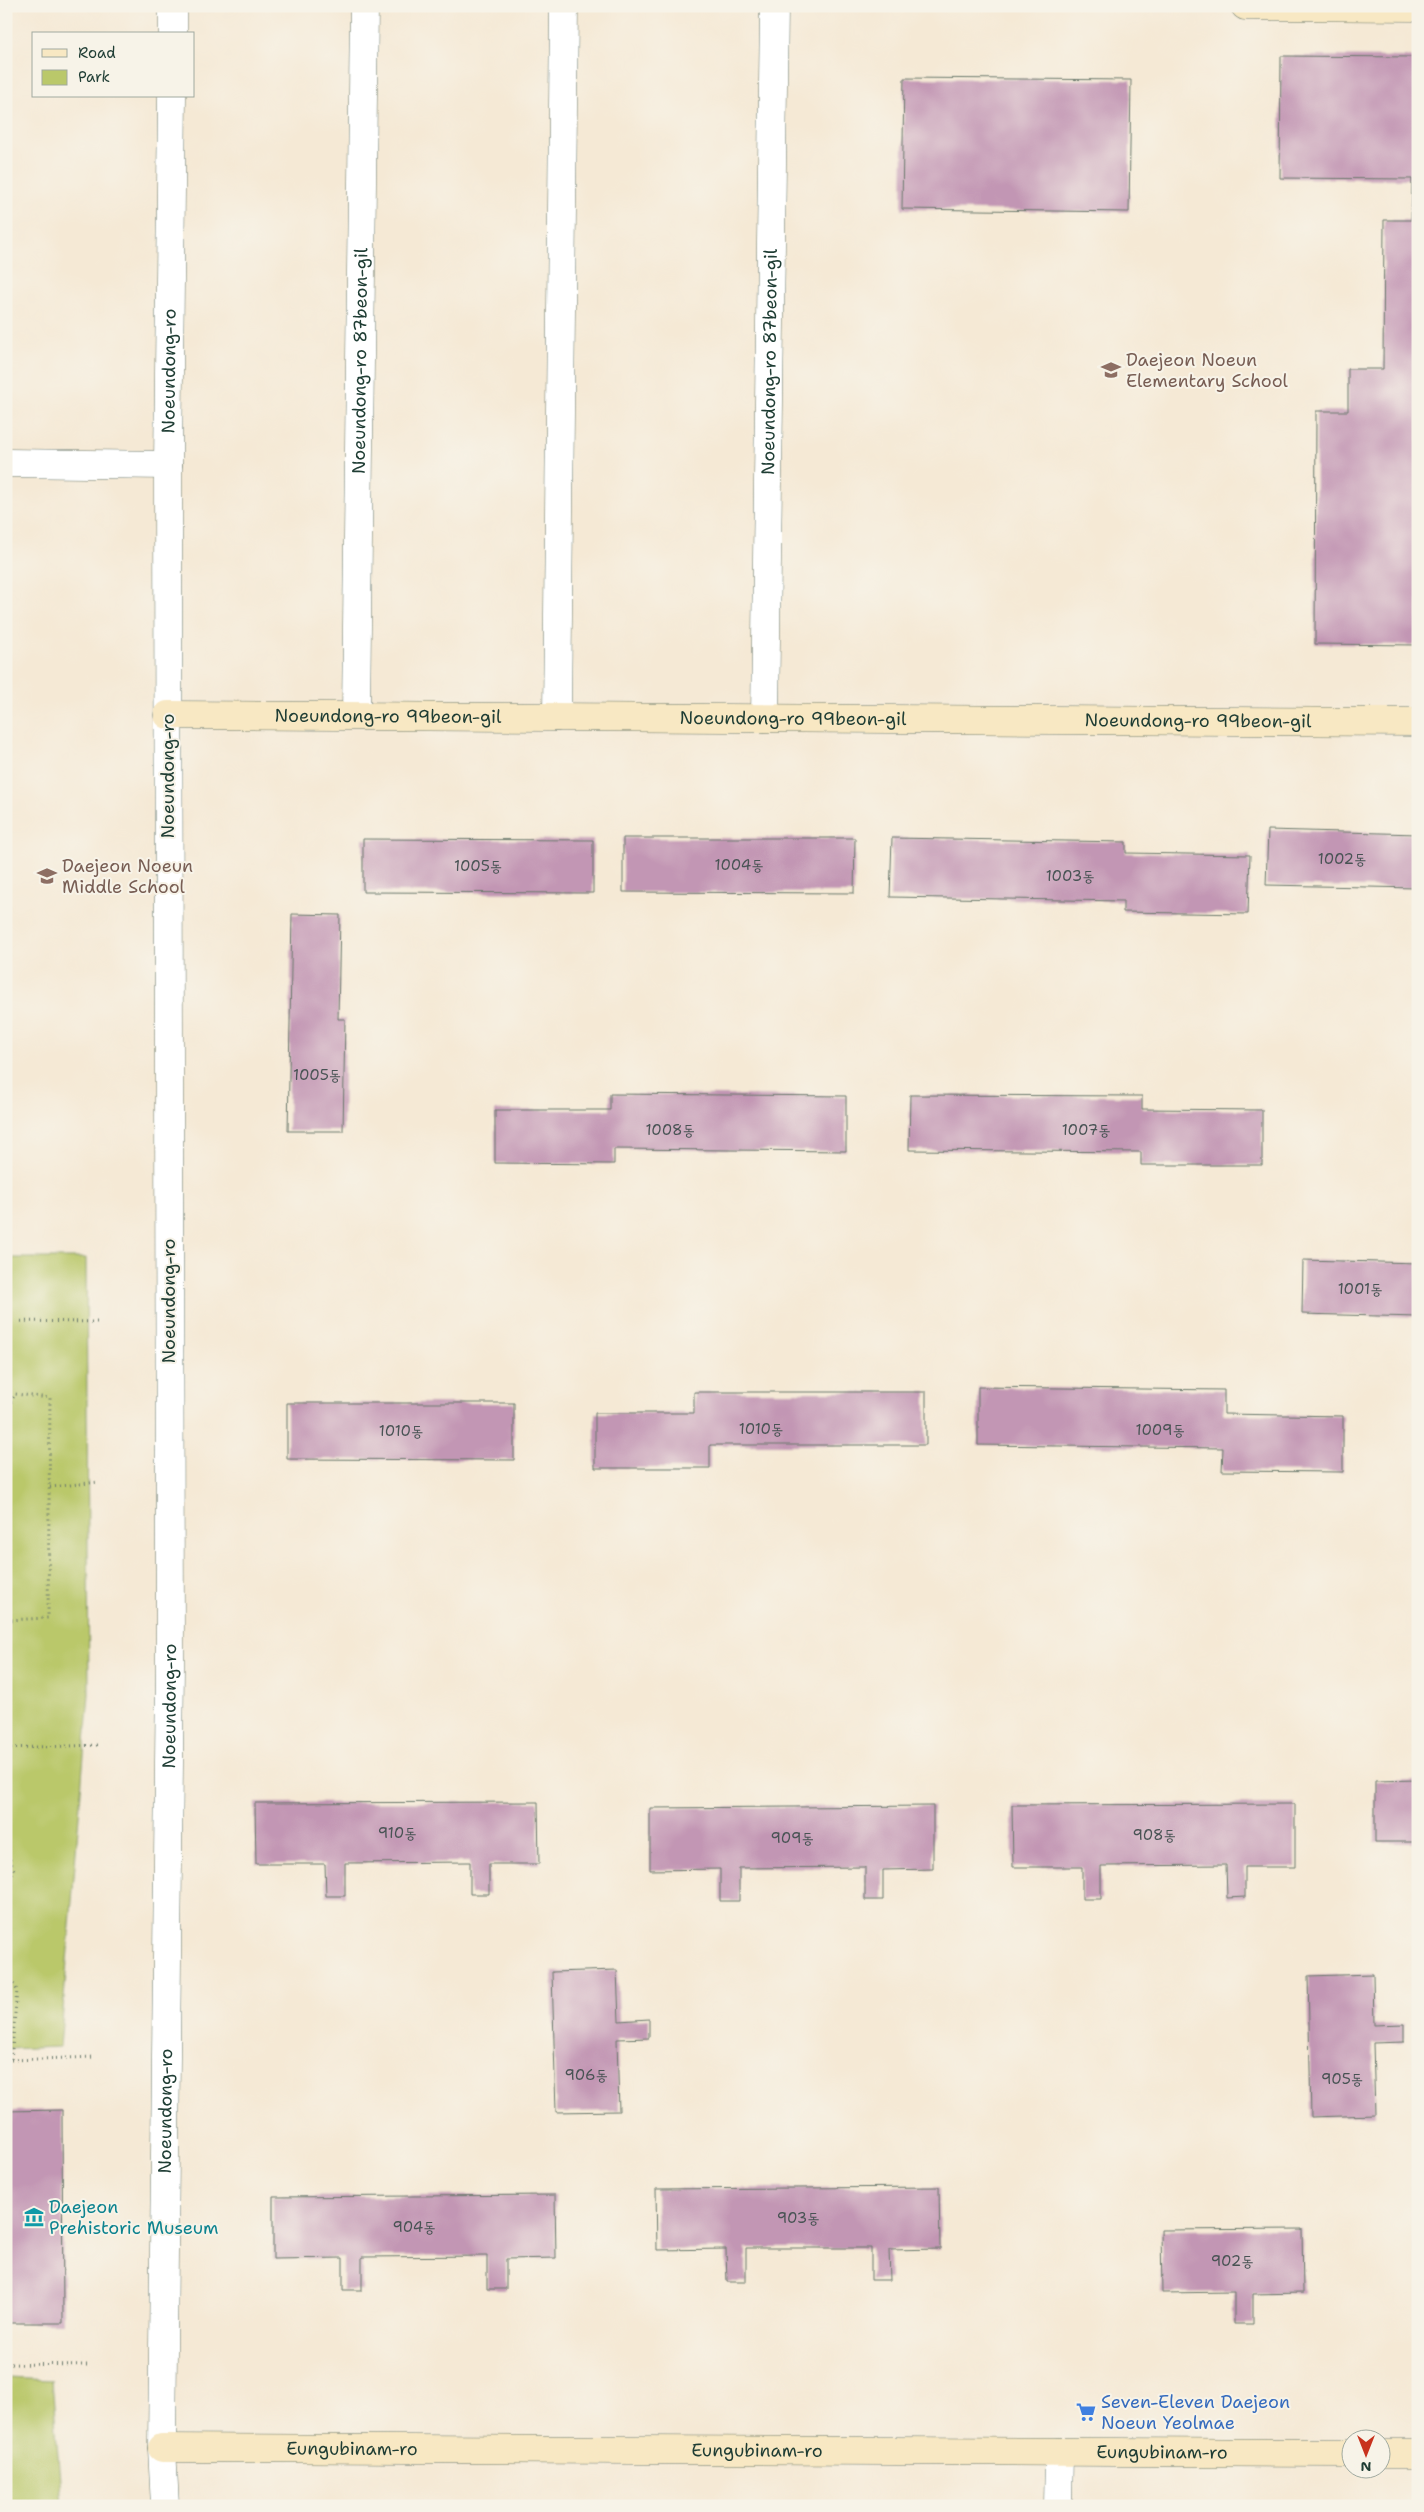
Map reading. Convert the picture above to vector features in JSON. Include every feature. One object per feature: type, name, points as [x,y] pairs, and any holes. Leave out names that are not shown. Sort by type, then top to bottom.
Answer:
[{"type":"street","points":[[173,6],[173,32]]},
{"type":"street","name":"Noeundong-ro 87beon-gil","points":[[356,715],[364,6]]},
{"type":"street","points":[[557,717],[564,6]]},
{"type":"street","name":"Noeundong-ro 87beon-gil","points":[[765,718],[774,6]]},
{"type":"street","points":[[1245,6],[1418,7]]},
{"type":"street","name":"Noeundong-ro","points":[[165,2506],[162,2448],[170,1665],[168,465],[172,98]]},
{"type":"street","points":[[6,463],[168,465]]},
{"type":"street","name":"Noeundong-ro 99beon-gil","points":[[168,715],[1418,722]]},
{"type":"street","name":"Eungubinam-ro","points":[[162,2448],[1342,2454]]},
{"type":"street","points":[[1058,2506],[1059,2452]]},
{"type":"street","points":[[1392,2454],[1418,2454]]},
{"type":"path","points":[[6,1321],[100,1322]]},
{"type":"path","points":[[6,1411],[15,1394],[50,1398],[48,1618],[6,1620]]},
{"type":"path","points":[[50,1487],[99,1482]]},
{"type":"path","points":[[6,1748],[99,1745]]},
{"type":"path","points":[[6,1850],[14,1870],[6,1892]]},
{"type":"path","points":[[6,1971],[17,1990],[11,2060]]},
{"type":"path","points":[[6,2060],[94,2057]]},
{"type":"path","points":[[6,2364],[89,2365]]},
{"type":"green space","points":[[6,1258],[86,1258],[89,1694],[60,2047],[6,2049]]},
{"type":"green space","points":[[6,2378],[52,2380],[62,2506],[6,2506]]},
{"type":"building","points":[[1281,56],[1415,57],[1415,94],[1418,94],[1418,645],[1315,644],[1316,411],[1348,411],[1348,369],[1383,369],[1384,220],[1411,220],[1412,179],[1280,178]]},
{"type":"building","points":[[904,78],[1131,80],[1129,212],[902,209]]},
{"type":"building","points":[[1268,830],[1418,834],[1418,888],[1266,885]]},
{"type":"building","points":[[623,838],[855,838],[854,893],[623,892]]},
{"type":"building","points":[[892,838],[1126,842],[1126,853],[1250,855],[1248,914],[1123,912],[1123,901],[890,897]]},
{"type":"building","points":[[363,839],[593,840],[593,893],[363,892]]},
{"type":"building","points":[[292,914],[340,915],[338,1019],[345,1019],[343,1131],[288,1131]]},
{"type":"building","points":[[610,1094],[846,1096],[846,1151],[614,1149],[614,1164],[495,1163],[495,1110],[610,1110]]},
{"type":"building","points":[[910,1095],[1142,1096],[1142,1109],[1262,1110],[1262,1165],[1141,1165],[1141,1152],[909,1150]]},
{"type":"building","points":[[1303,1260],[1418,1263],[1418,1317],[1302,1314]]},
{"type":"building","points":[[978,1387],[1224,1390],[1224,1414],[1343,1416],[1343,1472],[1222,1471],[1223,1448],[978,1445]]},
{"type":"building","points":[[694,1392],[926,1392],[926,1445],[710,1445],[710,1468],[595,1468],[595,1413],[694,1413]]},
{"type":"building","points":[[287,1403],[514,1403],[514,1460],[287,1459]]},
{"type":"building","points":[[1418,1780],[1418,1842],[1375,1842],[1375,1781]]},
{"type":"building","points":[[538,1802],[539,1864],[489,1864],[489,1894],[470,1894],[470,1862],[345,1863],[345,1896],[326,1896],[325,1864],[256,1864],[255,1803]]},
{"type":"building","points":[[1295,1804],[1295,1867],[1245,1867],[1245,1897],[1227,1898],[1226,1865],[1101,1866],[1101,1899],[1082,1899],[1082,1867],[1013,1867],[1012,1805]]},
{"type":"building","points":[[933,1806],[933,1869],[883,1870],[883,1900],[865,1900],[865,1867],[739,1868],[739,1901],[720,1901],[720,1869],[650,1870],[650,1808]]},
{"type":"building","points":[[617,1970],[619,2021],[649,2019],[649,2038],[617,2039],[619,2111],[556,2112],[552,1972]]},
{"type":"building","points":[[1373,1974],[1374,2025],[1404,2024],[1404,2042],[1373,2043],[1375,2115],[1311,2117],[1308,1976]]},
{"type":"building","name":"Daejeon Prehistoric Museum","points":[[62,2110],[63,2323],[6,2323],[6,2111]]},
{"type":"building","points":[[939,2187],[940,2249],[889,2250],[890,2280],[871,2280],[871,2248],[746,2248],[746,2282],[727,2282],[726,2249],[657,2250],[656,2189]]},
{"type":"building","points":[[1415,2193],[1418,2193],[1418,2254],[1415,2254]]},
{"type":"building","points":[[555,2195],[556,2258],[506,2259],[506,2289],[487,2289],[487,2256],[362,2257],[362,2290],[343,2290],[343,2258],[273,2259],[273,2197]]},
{"type":"building","points":[[1302,2229],[1303,2293],[1253,2294],[1253,2324],[1234,2324],[1234,2292],[1162,2293],[1161,2230]]},
{"type":"place","name":"Daejeon Noeun Elementary School","points":[[1111,370]]},
{"type":"place","name":"Daejeon Noeun Middle School","points":[[47,876]]},
{"type":"place","name":"Daejeon Prehistoric Museum","points":[[34,2217]]},
{"type":"place","name":"Seven-Eleven Daejeon Noeun Yeolmae","points":[[1086,2412]]}]
